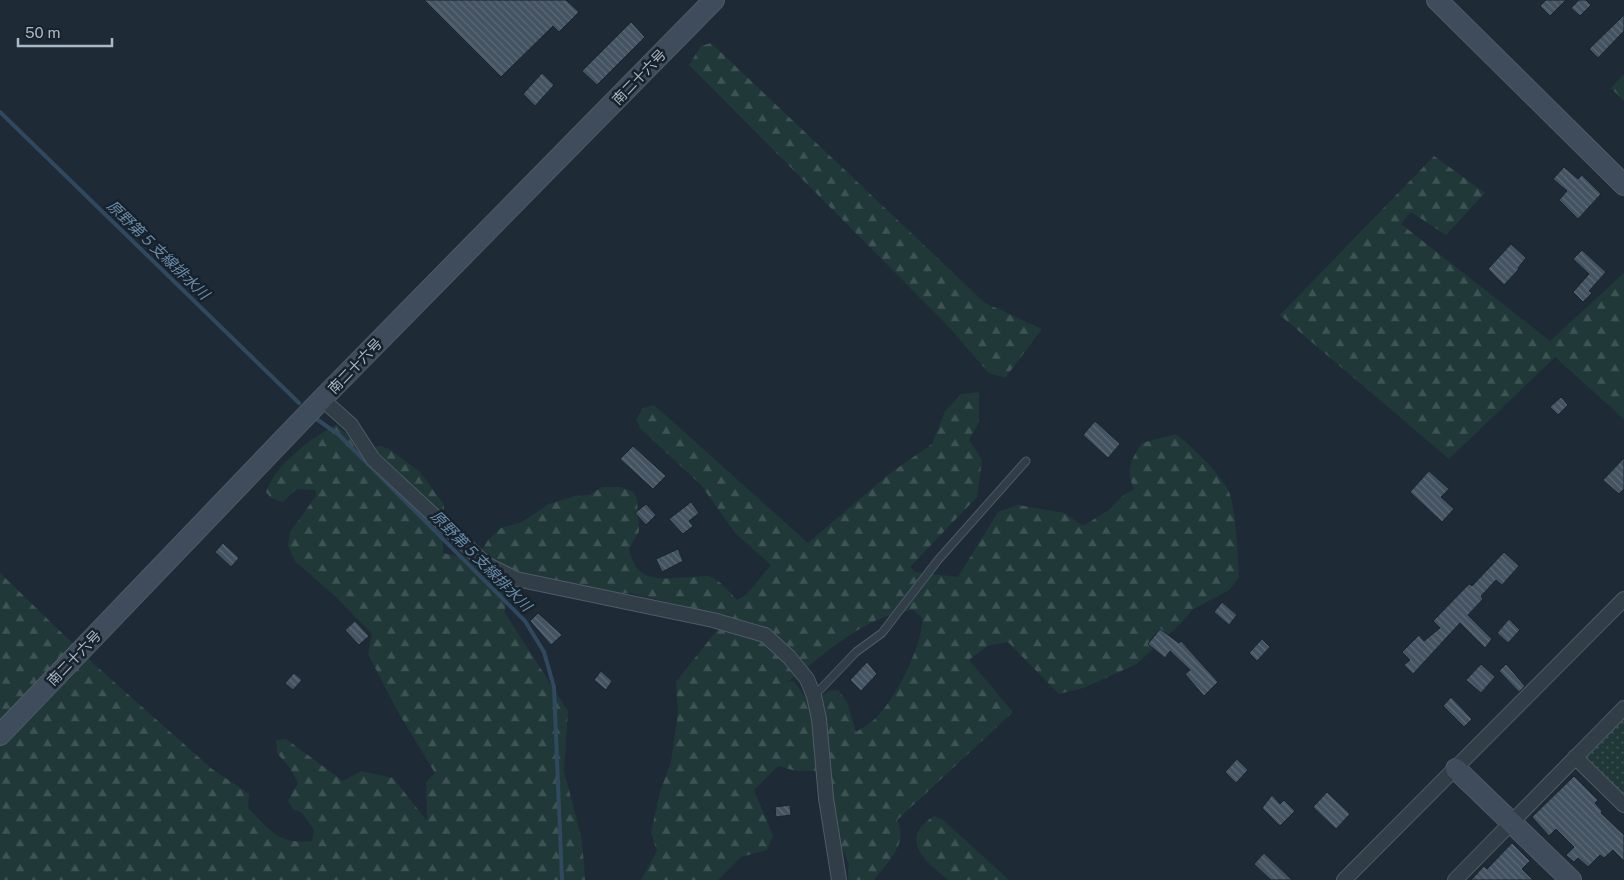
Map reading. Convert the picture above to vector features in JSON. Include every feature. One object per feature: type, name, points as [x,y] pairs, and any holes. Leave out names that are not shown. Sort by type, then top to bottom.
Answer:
[{"type":"street","name":"南二十六号","points":[[0,735],[322,399],[714,0]]},
{"type":"street","points":[[1437,0],[1624,184]]},
{"type":"street","points":[[322,399],[351,425],[373,459],[486,564],[516,579],[713,620],[765,635],[789,657],[807,680],[814,696],[820,719],[826,798],[839,880]]},
{"type":"street","points":[[1344,880],[1624,599]]},
{"type":"street","points":[[1455,880],[1624,708]]},
{"type":"street","points":[[1575,757],[1624,804]]},
{"type":"street","points":[[1456,769],[1571,880]]},
{"type":"lane","points":[[814,696],[856,652],[882,633],[938,560],[1026,461]]},
{"type":"green space","points":[[711,43],[985,303],[1042,329],[1005,378],[989,373],[946,324],[689,65],[701,46]]},
{"type":"green space","points":[[1624,74],[1624,101],[1611,88]]},
{"type":"green space","points":[[1434,156],[1485,193],[1446,235],[1411,212],[1401,224],[1550,341],[1624,273],[1624,419],[1555,357],[1449,459],[1280,315]]},
{"type":"green space","points":[[979,392],[979,422],[969,440],[982,460],[977,497],[910,567],[915,572],[958,577],[998,512],[1018,505],[1064,513],[1083,526],[1109,510],[1121,497],[1134,489],[1131,482],[1130,465],[1142,443],[1176,434],[1211,467],[1228,490],[1235,519],[1239,578],[1228,591],[1193,609],[1181,623],[1137,664],[1083,688],[1059,694],[1008,642],[987,646],[969,660],[1013,712],[897,820],[900,828],[899,844],[891,859],[874,880],[848,880],[849,865],[836,832],[828,771],[796,771],[778,766],[754,790],[773,836],[767,850],[741,857],[718,880],[641,880],[657,851],[651,832],[660,792],[671,762],[678,713],[676,682],[725,620],[709,612],[630,593],[611,594],[522,573],[506,593],[505,613],[568,711],[564,771],[582,840],[585,880],[0,880],[0,573],[95,665],[212,769],[249,794],[248,808],[276,834],[291,841],[312,841],[314,830],[302,813],[293,809],[288,801],[298,783],[290,768],[277,753],[276,740],[286,739],[343,781],[361,771],[393,778],[427,821],[426,782],[435,773],[398,712],[368,654],[372,634],[337,598],[295,561],[288,546],[290,532],[316,496],[315,490],[296,489],[283,502],[271,498],[266,492],[277,472],[305,445],[336,425],[364,450],[380,446],[389,449],[420,472],[444,505],[443,553],[456,556],[478,557],[488,540],[501,528],[522,522],[549,504],[575,496],[589,495],[602,487],[620,487],[633,492],[637,500],[639,531],[629,549],[638,569],[653,577],[662,578],[708,576],[721,583],[737,600],[746,595],[771,565],[735,533],[701,485],[640,428],[636,419],[643,408],[654,405],[808,543],[889,474],[932,444],[945,411],[961,394]],"holes":[[[913,610],[922,617],[919,641],[899,686],[883,711],[856,732],[847,702],[838,690],[829,691],[823,695],[805,697],[794,681],[787,682],[846,638],[877,620]]]},
{"type":"green space","points":[[1624,719],[1624,795],[1587,757]]},
{"type":"green space","points":[[934,816],[942,819],[1009,880],[948,880],[924,858],[916,842],[917,833]]},
{"type":"building","points":[[424,0],[566,0],[579,12],[559,32],[553,26],[501,77]]},
{"type":"building","points":[[1546,0],[1566,0],[1550,16],[1540,6]]},
{"type":"building","points":[[1579,0],[1586,0],[1591,5],[1580,16],[1571,8]]},
{"type":"building","points":[[1624,15],[1624,31],[1598,58],[1589,49]]},
{"type":"building","points":[[631,22],[645,37],[597,85],[582,71]]},
{"type":"building","points":[[542,73],[554,85],[535,106],[523,94]]},
{"type":"building","points":[[1564,167],[1578,179],[1582,175],[1601,194],[1578,219],[1559,200],[1567,191],[1553,179]]},
{"type":"building","points":[[1511,244],[1526,258],[1519,269],[1504,285],[1488,269]]},
{"type":"building","points":[[1582,250],[1606,272],[1589,291],[1592,293],[1583,302],[1573,292],[1589,274],[1573,259]]},
{"type":"building","points":[[1561,397],[1568,405],[1558,415],[1550,407]]},
{"type":"building","points":[[1095,421],[1120,444],[1108,458],[1083,435]]},
{"type":"building","points":[[633,446],[666,476],[653,489],[620,459]]},
{"type":"building","points":[[1624,458],[1624,489],[1619,494],[1603,480]]},
{"type":"building","points":[[1429,471],[1449,489],[1441,497],[1454,509],[1442,522],[1410,492]]},
{"type":"building","points":[[691,502],[699,513],[689,521],[693,526],[683,534],[669,519]]},
{"type":"building","points":[[646,504],[656,515],[646,525],[635,513]]},
{"type":"building","points":[[223,543],[239,558],[231,567],[215,552]]},
{"type":"building","points":[[678,549],[683,561],[662,572],[656,559]]},
{"type":"building","points":[[1504,552],[1519,566],[1502,585],[1496,580],[1481,596],[1483,599],[1468,615],[1492,639],[1485,648],[1460,623],[1413,674],[1404,665],[1410,660],[1402,652],[1419,635],[1424,641],[1440,628],[1433,621],[1469,584],[1472,586]]},
{"type":"building","points":[[1222,602],[1237,615],[1229,625],[1214,612]]},
{"type":"building","points":[[538,613],[562,635],[551,645],[530,621]]},
{"type":"building","points":[[1509,619],[1520,630],[1508,643],[1497,633]]},
{"type":"building","points":[[355,621],[369,636],[359,645],[345,630]]},
{"type":"building","points":[[1160,629],[1179,643],[1181,641],[1218,682],[1204,696],[1185,674],[1190,670],[1170,651],[1165,658],[1148,644]]},
{"type":"building","points":[[1262,639],[1270,647],[1257,661],[1249,653]]},
{"type":"building","points":[[867,662],[877,674],[861,691],[850,680]]},
{"type":"building","points":[[1481,664],[1495,677],[1481,693],[1466,680]]},
{"type":"building","points":[[1506,664],[1525,686],[1519,692],[1499,671]]},
{"type":"building","points":[[601,671],[612,681],[606,690],[594,680]]},
{"type":"building","points":[[294,673],[302,680],[293,690],[285,683]]},
{"type":"building","points":[[1451,697],[1472,719],[1464,727],[1443,706]]},
{"type":"building","points":[[1237,759],[1248,770],[1236,783],[1225,772]]},
{"type":"building","points":[[1574,776],[1598,800],[1595,803],[1602,811],[1601,813],[1624,835],[1624,861],[1613,850],[1604,858],[1600,855],[1588,867],[1578,858],[1574,862],[1566,855],[1574,847],[1556,829],[1549,836],[1532,817]]},
{"type":"building","points":[[1327,792],[1350,814],[1336,829],[1313,807]]},
{"type":"building","points":[[1272,795],[1280,804],[1284,800],[1295,811],[1280,826],[1262,808]]},
{"type":"building","points":[[790,805],[791,815],[776,817],[775,807]]},
{"type":"building","points":[[1512,843],[1530,861],[1522,869],[1533,880],[1471,880],[1484,866],[1487,869]]},
{"type":"building","points":[[1264,853],[1292,880],[1271,880],[1254,864]]},
{"type":"waterway","name":"原野第５支線排水川","points":[[0,112],[299,403]]},
{"type":"waterway","name":"原野第５支線排水川","points":[[315,418],[339,435],[525,621],[544,652],[554,687],[562,880]]}]
